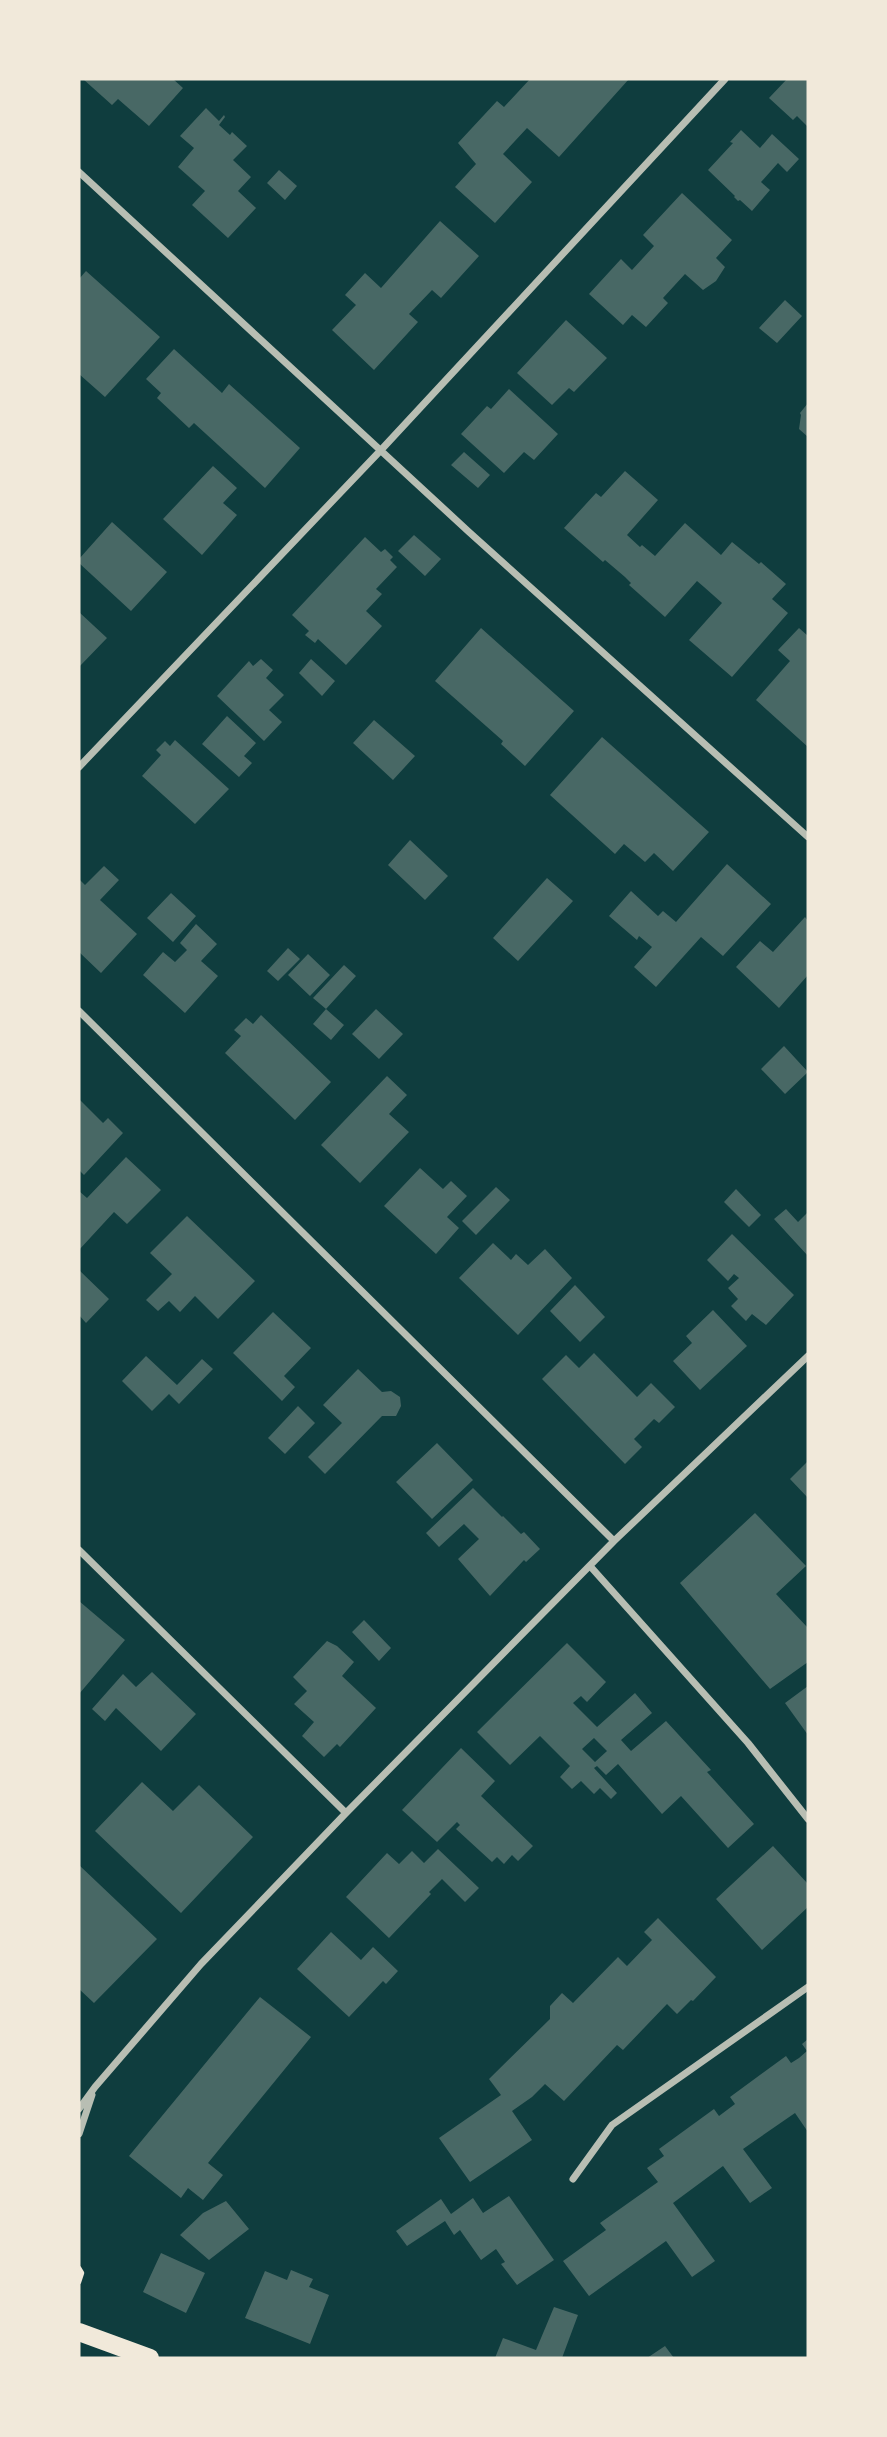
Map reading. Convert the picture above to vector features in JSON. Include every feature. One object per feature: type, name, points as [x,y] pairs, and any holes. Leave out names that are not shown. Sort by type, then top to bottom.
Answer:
[{"type":"main road","points":[[79,2332],[150,2358]]},
{"type":"street","points":[[79,767],[381,450],[725,79]]},
{"type":"street","points":[[79,172],[479,542],[808,837]]},
{"type":"street","points":[[79,1011],[614,1541]]},
{"type":"street","points":[[79,2109],[201,1964],[346,1813],[614,1541],[808,1356]]},
{"type":"street","points":[[79,1550],[346,1813]]},
{"type":"street","points":[[590,1566],[748,1743],[808,1819]]},
{"type":"street","points":[[573,2179],[612,2125],[808,1987]]},
{"type":"street","points":[[79,2134],[95,2087]]},
{"type":"path","points":[[79,2267],[82,2273],[79,2283]]},
{"type":"building","points":[[83,79],[173,79],[183,88],[149,126],[118,99],[112,105]]},
{"type":"building","points":[[530,79],[629,79],[559,157],[527,128],[503,154],[532,182],[495,223],[455,187],[476,164],[458,143],[497,101],[504,107]]},
{"type":"building","points":[[787,79],[808,79],[808,127],[797,116],[793,120],[769,98]]},
{"type":"building","points":[[206,108],[219,121],[224,115],[219,125],[230,135],[232,132],[247,146],[233,160],[251,177],[238,191],[256,208],[228,238],[192,205],[205,191],[178,167],[194,148],[180,136]]},
{"type":"building","points":[[741,130],[760,148],[772,134],[799,159],[787,172],[778,163],[761,182],[770,190],[752,211],[738,201],[708,170],[733,143],[730,142]]},
{"type":"building","points":[[279,170],[297,186],[285,200],[267,183]]},
{"type":"building","points":[[682,193],[732,240],[716,258],[725,267],[716,281],[703,290],[685,274],[663,298],[668,303],[646,327],[632,315],[623,325],[589,294],[621,259],[632,270],[654,246],[643,235]]},
{"type":"building","points":[[440,221],[479,256],[441,298],[432,290],[409,314],[418,322],[374,370],[332,330],[356,305],[345,295],[365,273],[381,288]]},
{"type":"building","points":[[86,271],[160,337],[105,397],[79,374],[79,279]]},
{"type":"building","points":[[785,300],[802,316],[777,343],[759,328]]},
{"type":"building","points":[[566,320],[607,358],[574,392],[569,388],[552,405],[517,373]]},
{"type":"building","points":[[174,349],[222,393],[229,384],[300,448],[265,488],[194,423],[189,428],[157,398],[161,393],[146,379]]},
{"type":"building","points":[[509,389],[558,434],[534,460],[524,452],[504,473],[461,434],[487,406],[491,409]]},
{"type":"building","points":[[808,403],[808,437],[799,429],[800,413]]},
{"type":"building","points":[[464,452],[490,475],[478,488],[451,465]]},
{"type":"building","points":[[213,466],[237,488],[223,503],[237,515],[202,555],[163,519]]},
{"type":"building","points":[[625,471],[658,500],[627,535],[640,547],[642,545],[655,556],[685,523],[721,555],[732,542],[786,584],[772,599],[788,613],[732,677],[689,640],[722,603],[704,587],[697,581],[665,617],[629,585],[631,583],[625,577],[564,528],[596,493],[601,497]]},
{"type":"building","points":[[112,522],[167,572],[131,611],[79,563],[79,559]]},
{"type":"building","points":[[414,535],[441,559],[425,576],[398,551]]},
{"type":"building","points":[[365,537],[381,552],[385,549],[393,557],[390,560],[397,567],[376,589],[382,594],[366,611],[382,626],[346,665],[318,639],[315,643],[305,635],[309,631],[292,615]]},
{"type":"building","points":[[79,612],[107,638],[79,667]]},
{"type":"building","points":[[481,628],[574,711],[525,766],[501,744],[503,741],[435,681]]},
{"type":"building","points":[[799,628],[808,636],[808,747],[756,700],[790,661],[778,650]]},
{"type":"building","points":[[261,659],[273,670],[266,678],[284,695],[269,710],[282,722],[264,741],[217,696],[249,661],[253,666]]},
{"type":"building","points":[[311,659],[335,681],[322,696],[299,673]]},
{"type":"building","points":[[227,716],[256,743],[244,756],[252,763],[239,777],[202,744]]},
{"type":"building","points":[[374,720],[415,756],[393,780],[353,743]]},
{"type":"building","points":[[602,737],[709,832],[673,871],[654,853],[645,862],[624,844],[615,854],[550,795]]},
{"type":"building","points":[[175,740],[229,789],[195,824],[142,776],[161,755],[156,750],[165,741],[170,746]]},
{"type":"building","points":[[410,840],[448,876],[425,900],[388,865]]},
{"type":"building","points":[[727,864],[771,904],[723,956],[701,937],[656,987],[634,967],[652,947],[639,936],[637,940],[609,916],[631,891],[658,916],[663,911],[676,922]]},
{"type":"building","points":[[104,866],[119,880],[100,900],[137,934],[101,973],[79,952],[79,879],[85,885]]},
{"type":"building","points":[[547,878],[573,901],[518,961],[493,938]]},
{"type":"building","points":[[171,893],[196,916],[173,942],[147,918]]},
{"type":"building","points":[[805,917],[808,921],[808,975],[779,1008],[736,967],[760,941],[773,952]]},
{"type":"building","points":[[196,924],[217,944],[201,961],[218,976],[185,1013],[143,975],[163,952],[175,962],[187,950],[180,943]]},
{"type":"building","points":[[288,948],[300,959],[278,981],[267,971]]},
{"type":"building","points":[[308,954],[330,975],[310,996],[288,975]]},
{"type":"building","points":[[344,965],[356,976],[326,1009],[313,998]]},
{"type":"building","points":[[326,1009],[344,1025],[331,1040],[313,1024]]},
{"type":"building","points":[[376,1009],[403,1034],[379,1059],[352,1034]]},
{"type":"building","points":[[261,1015],[331,1082],[295,1120],[225,1053],[241,1036],[234,1030],[246,1018],[253,1024]]},
{"type":"building","points":[[784,1046],[808,1072],[785,1094],[761,1069]]},
{"type":"building","points":[[387,1076],[407,1095],[389,1114],[409,1132],[360,1183],[321,1145]]},
{"type":"building","points":[[79,1099],[103,1123],[108,1118],[123,1133],[84,1175],[79,1170]]},
{"type":"building","points":[[126,1157],[161,1190],[127,1224],[114,1212],[79,1250],[79,1191],[87,1198]]},
{"type":"building","points":[[420,1168],[443,1189],[451,1181],[467,1196],[447,1217],[459,1228],[436,1254],[384,1206]]},
{"type":"building","points":[[496,1187],[510,1200],[476,1235],[462,1221]]},
{"type":"building","points":[[736,1189],[761,1215],[749,1227],[724,1202]]},
{"type":"building","points":[[786,1209],[798,1222],[808,1212],[808,1256],[774,1219]]},
{"type":"building","points":[[187,1216],[255,1281],[218,1319],[195,1296],[180,1312],[169,1301],[158,1311],[146,1300],[172,1274],[150,1253]]},
{"type":"building","points":[[732,1234],[794,1295],[766,1325],[752,1314],[746,1321],[731,1306],[738,1299],[728,1288],[739,1278],[734,1274],[728,1281],[707,1260]]},
{"type":"building","points":[[493,1243],[511,1260],[516,1254],[528,1265],[545,1249],[572,1278],[518,1335],[459,1278]]},
{"type":"building","points":[[79,1270],[109,1299],[86,1323],[79,1315]]},
{"type":"building","points":[[575,1285],[605,1317],[580,1342],[550,1311]]},
{"type":"building","points":[[713,1310],[747,1346],[700,1390],[673,1361],[692,1343],[686,1336]]},
{"type":"building","points":[[273,1312],[311,1348],[284,1376],[295,1387],[282,1401],[233,1353]]},
{"type":"building","points":[[594,1353],[637,1397],[651,1383],[675,1407],[659,1423],[654,1419],[634,1439],[642,1447],[625,1464],[542,1379],[566,1355],[579,1368]]},
{"type":"building","points":[[146,1356],[177,1385],[202,1359],[213,1369],[179,1404],[169,1394],[152,1411],[122,1381]]},
{"type":"building","points":[[358,1369],[382,1392],[391,1391],[400,1397],[401,1406],[396,1416],[382,1416],[325,1474],[308,1457],[342,1423],[323,1405]]},
{"type":"building","points":[[298,1406],[315,1423],[285,1454],[268,1438]]},
{"type":"building","points":[[437,1443],[473,1480],[432,1519],[396,1482]]},
{"type":"building","points":[[808,1461],[808,1498],[790,1479]]},
{"type":"building","points":[[473,1488],[540,1549],[526,1562],[524,1560],[490,1596],[458,1559],[479,1539],[464,1524],[439,1547],[426,1533]]},
{"type":"building","points":[[755,1513],[806,1566],[776,1594],[808,1628],[808,1662],[770,1689],[680,1583]]},
{"type":"building","points":[[79,1601],[125,1640],[79,1694]]},
{"type":"building","points":[[364,1620],[391,1648],[379,1661],[352,1632]]},
{"type":"building","points":[[327,1641],[337,1646],[354,1662],[342,1676],[376,1708],[340,1747],[337,1744],[324,1757],[302,1736],[314,1722],[294,1704],[307,1691],[293,1677]]},
{"type":"building","points":[[567,1643],[606,1682],[587,1702],[581,1696],[573,1703],[597,1727],[635,1693],[652,1713],[621,1740],[631,1751],[666,1721],[711,1770],[707,1772],[754,1824],[728,1848],[681,1796],[662,1814],[618,1764],[606,1775],[597,1766],[594,1768],[617,1793],[611,1799],[600,1788],[594,1794],[581,1781],[572,1789],[560,1777],[570,1766],[540,1736],[510,1765],[477,1732]],"holes":[[[594,1738],[607,1751],[595,1762],[582,1749]]]},
{"type":"building","points":[[152,1672],[196,1714],[161,1751],[116,1708],[105,1721],[92,1709],[123,1674],[136,1687]]},
{"type":"building","points":[[808,1686],[808,1735],[785,1703]]},
{"type":"building","points":[[461,1748],[495,1781],[481,1796],[533,1846],[518,1861],[512,1855],[504,1864],[497,1857],[492,1862],[456,1829],[460,1825],[457,1822],[437,1842],[402,1810]]},
{"type":"building","points":[[142,1782],[173,1811],[199,1785],[253,1837],[181,1913],[95,1831]]},
{"type":"building","points":[[773,1846],[808,1884],[808,1907],[762,1950],[716,1899]]},
{"type":"building","points":[[438,1849],[479,1888],[465,1902],[442,1879],[389,1938],[346,1897],[387,1853],[399,1864],[412,1851],[424,1863]]},
{"type":"building","points":[[79,1865],[157,1939],[94,2003],[79,1989]]},
{"type":"building","points":[[658,1918],[716,1977],[677,2014],[667,2004],[623,2050],[617,2045],[564,2101],[545,2084],[512,2111],[532,2140],[470,2182],[439,2138],[501,2095],[489,2079],[550,2019],[550,2006],[562,1993],[573,2003],[618,1957],[627,1966],[652,1940],[644,1932]]},
{"type":"building","points":[[331,1932],[361,1960],[373,1947],[398,1971],[386,1984],[383,1981],[349,2017],[297,1969]]},
{"type":"building","points":[[260,1997],[311,2037],[208,2163],[223,2175],[203,2200],[188,2188],[181,2198],[129,2156]]},
{"type":"building","points":[[808,2039],[808,2132],[795,2113],[743,2149],[772,2188],[750,2203],[723,2166],[673,2203],[715,2261],[692,2277],[666,2241],[589,2296],[563,2261],[606,2230],[600,2223],[658,2182],[647,2168],[664,2156],[659,2149],[714,2109],[719,2116],[735,2104],[730,2097],[786,2056],[791,2063],[799,2058],[807,2051],[802,2044]]},
{"type":"building","points":[[509,2196],[554,2260],[517,2285],[501,2264],[505,2262],[496,2249],[481,2260],[460,2230],[454,2235],[445,2221],[407,2246],[396,2231],[441,2199],[451,2214],[473,2198],[483,2213]]},
{"type":"building","points":[[226,2201],[249,2229],[209,2260],[180,2235],[203,2213]]},
{"type":"building","points":[[161,2253],[205,2273],[186,2313],[143,2292]]},
{"type":"building","points":[[291,2270],[313,2279],[309,2287],[329,2295],[310,2344],[245,2318],[265,2271],[287,2280]]},
{"type":"building","points":[[554,2307],[578,2315],[562,2358],[495,2358],[503,2338],[536,2350]]},
{"type":"building","points":[[665,2346],[674,2358],[647,2358]]}]
